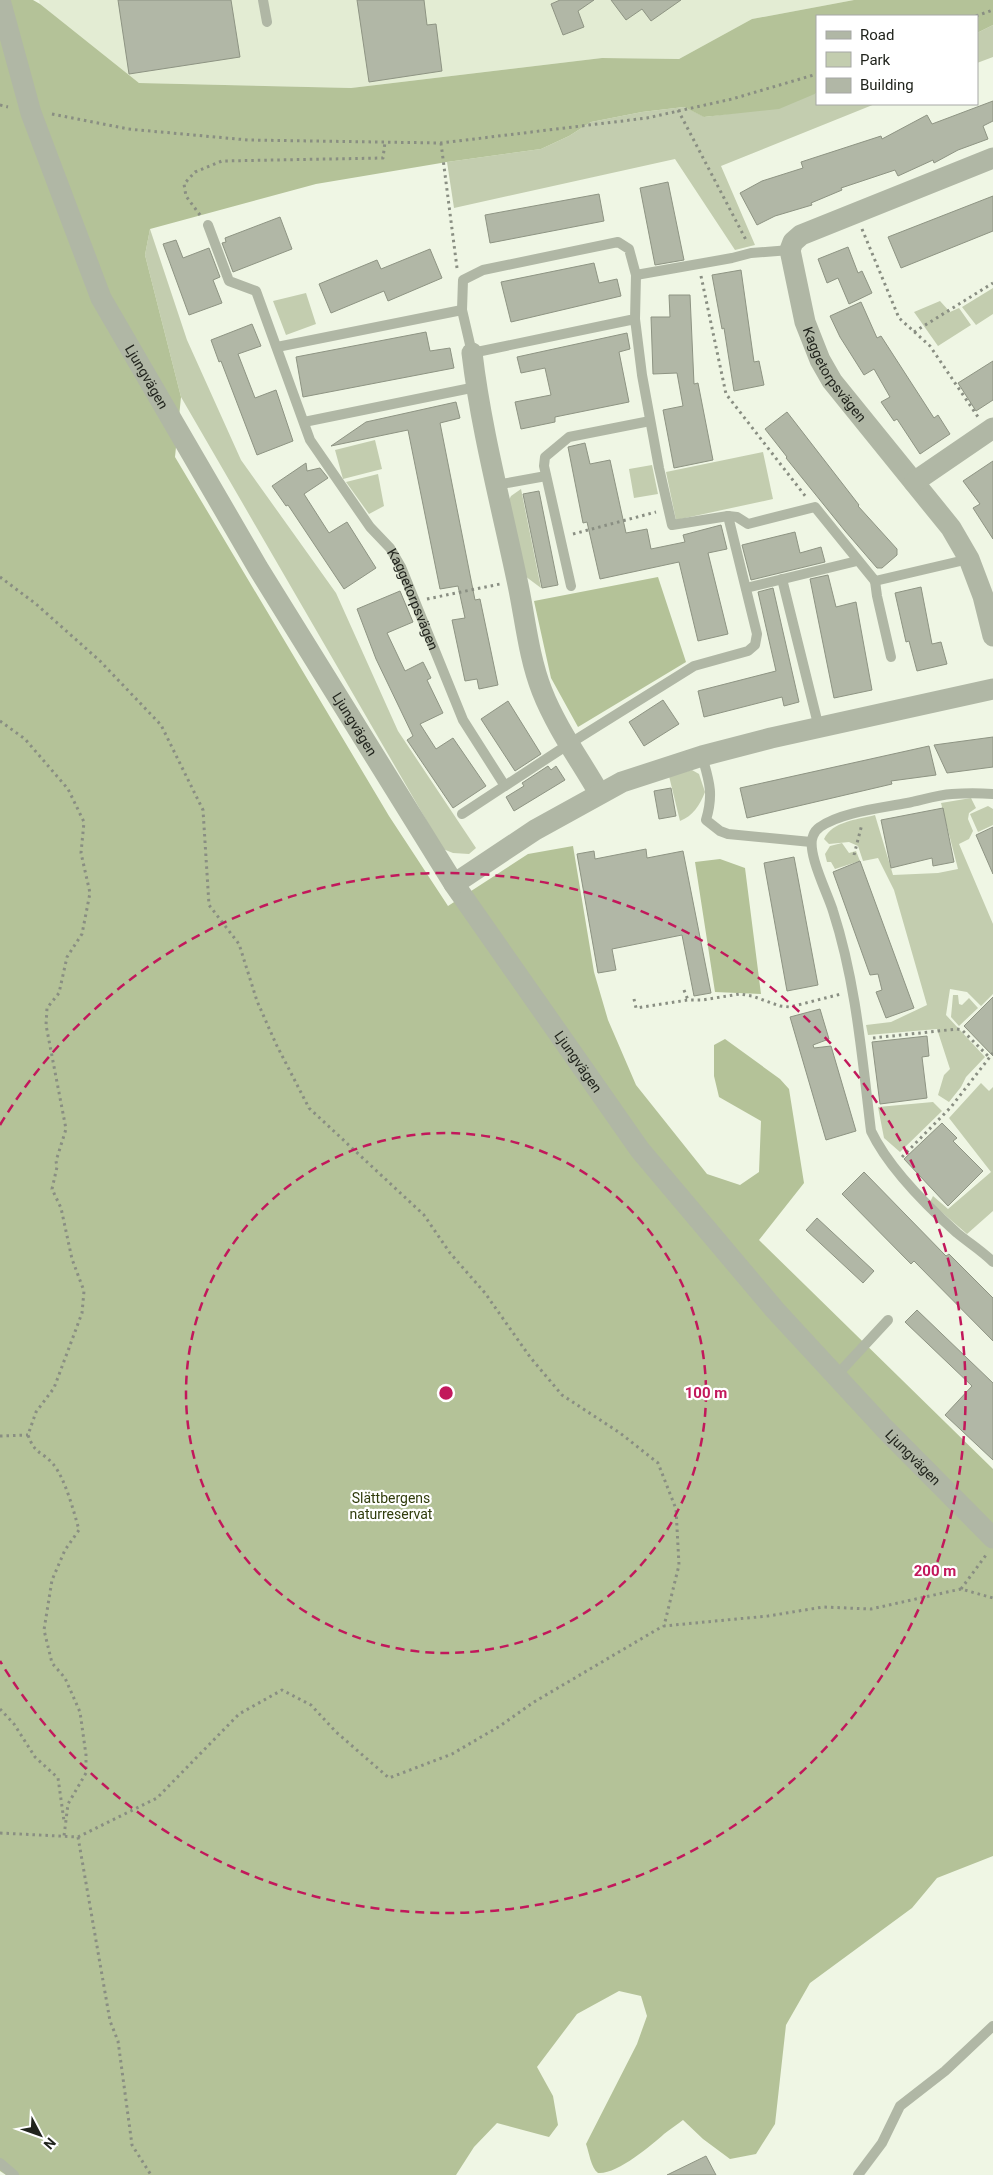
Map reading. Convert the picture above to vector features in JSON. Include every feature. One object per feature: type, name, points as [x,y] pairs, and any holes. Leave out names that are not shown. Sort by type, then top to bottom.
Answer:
[{"type":"street","name":"Ljungvägen","points":[[0,0],[31,113],[101,298],[258,568],[454,884],[640,1150],[775,1310],[990,1545]]},
{"type":"street","points":[[790,250],[793,242],[801,235],[993,158]]},
{"type":"street","name":"Kaggetorpsvägen","points":[[790,250],[805,322],[820,360],[832,381],[951,528],[969,559],[983,596],[993,636]]},
{"type":"street","points":[[472,353],[476,387],[518,581],[532,658],[542,691],[569,744],[599,793]]},
{"type":"street","points":[[914,482],[990,430]]},
{"type":"street","points":[[454,884],[535,830],[622,782],[702,756],[993,689]]},
{"type":"lane","points":[[264,0],[267,22]]},
{"type":"lane","name":"Kaggetorpsvägen","points":[[208,225],[230,281],[256,292],[310,440],[370,527],[390,548],[401,567],[463,720],[505,786]]},
{"type":"lane","points":[[635,318],[472,353],[462,310],[463,280],[482,270],[618,242],[629,249],[636,275],[635,318],[650,421],[672,526],[728,516],[737,517],[748,524],[814,508],[875,581],[876,596],[891,657]]},
{"type":"lane","points":[[636,275],[751,253],[790,250]]},
{"type":"lane","points":[[277,347],[462,310]]},
{"type":"lane","points":[[304,422],[476,387]]},
{"type":"lane","points":[[571,586],[546,476],[545,457],[569,437],[650,421]]},
{"type":"lane","points":[[496,485],[546,476]]},
{"type":"lane","points":[[462,814],[694,666],[748,651],[755,645],[757,634],[728,516]]},
{"type":"lane","points":[[875,581],[969,559]]},
{"type":"lane","points":[[746,588],[857,561]]},
{"type":"lane","points":[[782,578],[819,728]]},
{"type":"lane","points":[[702,756],[711,786],[711,803],[706,820],[720,831],[728,834],[811,842]]},
{"type":"lane","points":[[993,794],[950,794],[864,812],[820,827],[814,834],[811,842],[813,855],[833,910],[848,960],[854,991],[871,1130],[878,1145],[899,1175],[957,1233],[993,1262]]},
{"type":"lane","points":[[836,1376],[888,1320]]},
{"type":"lane","points":[[858,2175],[882,2143],[900,2106],[945,2071],[993,2026]]},
{"type":"lane","points":[[0,2163],[14,2175]]},
{"type":"path","points":[[978,15],[993,10]]},
{"type":"path","points":[[48,114],[128,129],[248,140],[441,143],[614,123],[732,99],[816,74]]},
{"type":"path","points":[[0,105],[8,107]]},
{"type":"path","points":[[678,110],[751,253]]},
{"type":"path","points":[[208,225],[186,196],[184,184],[195,172],[222,161],[383,158],[385,142]]},
{"type":"path","points":[[441,143],[457,270],[463,280]]},
{"type":"path","points":[[855,214],[899,318],[930,346],[990,430]]},
{"type":"path","points":[[698,263],[726,394],[814,508]]},
{"type":"path","points":[[914,332],[993,283]]},
{"type":"path","points":[[560,537],[668,509]]},
{"type":"path","points":[[0,577],[36,604],[100,661],[160,724],[203,810],[209,904],[240,944],[257,1001],[276,1044],[309,1108],[424,1215],[450,1253],[485,1293],[530,1357],[562,1395],[620,1433],[658,1463],[676,1509],[679,1565],[664,1626]]},
{"type":"path","points":[[414,601],[518,581]]},
{"type":"path","points":[[0,721],[25,739],[68,788],[84,822],[81,853],[90,894],[82,934],[67,957],[59,994],[47,1008],[46,1025],[66,1129],[56,1161],[57,1167],[52,1188],[61,1208],[72,1260],[84,1291],[82,1313],[54,1388],[36,1412],[28,1435],[33,1448],[53,1464],[69,1498],[79,1530],[65,1550],[52,1580],[44,1630],[52,1663],[65,1678],[80,1712],[86,1755],[86,1773],[68,1804],[64,1823]]},
{"type":"path","points":[[854,855],[861,833],[864,812]]},
{"type":"path","points":[[684,990],[688,1000]]},
{"type":"path","points":[[634,999],[636,1008],[740,994],[752,996],[780,1006],[790,1007],[854,991]]},
{"type":"path","points":[[860,1040],[957,1029],[962,1030],[989,1057]]},
{"type":"path","points":[[893,1166],[951,1107],[993,1052]]},
{"type":"path","points":[[0,1436],[28,1435]]},
{"type":"path","points":[[961,1589],[990,1545]]},
{"type":"path","points":[[0,1834],[78,1837],[157,1798],[239,1714],[282,1690],[311,1705],[336,1732],[389,1778],[452,1754],[500,1726],[541,1697],[664,1626],[768,1616],[823,1607],[870,1609],[961,1589],[993,1598]]},
{"type":"path","points":[[0,1708],[14,1724],[35,1756],[58,1778],[64,1836]]},
{"type":"path","points":[[78,1837],[110,2021],[118,2041],[132,2145],[151,2175]]},
{"type":"shaded area","points":[[39,0],[854,0],[752,19],[679,59],[602,58],[351,88],[139,83],[40,4]]},
{"type":"green space","name":"Slättbergens naturreservat","points":[[0,0],[33,0],[40,4],[139,83],[351,88],[602,58],[679,59],[752,19],[854,0],[993,0],[993,25],[978,32],[978,15],[816,15],[816,93],[779,109],[704,117],[684,107],[642,112],[591,122],[569,136],[541,149],[447,162],[316,184],[150,229],[145,255],[181,397],[175,457],[389,816],[448,906],[528,854],[573,846],[594,972],[608,1020],[636,1085],[707,1174],[740,1185],[759,1172],[761,1121],[719,1097],[714,1076],[714,1045],[725,1039],[780,1079],[789,1089],[804,1183],[759,1240],[993,1469],[993,1856],[937,1878],[912,1908],[810,1983],[786,2025],[775,2124],[756,2154],[730,2159],[703,2139],[683,2120],[643,2152],[624,2164],[606,2172],[598,2173],[596,2171],[586,2144],[637,2044],[647,2016],[641,1996],[619,1991],[577,2014],[537,2067],[553,2096],[558,2125],[549,2137],[497,2123],[474,2147],[456,2175],[6,2175],[0,2171]]},
{"type":"green space","points":[[993,25],[993,57],[978,63],[978,32]]},
{"type":"green space","points":[[816,93],[816,105],[873,105],[721,166],[755,245],[735,250],[675,159],[454,208],[447,162],[541,149],[569,136],[591,122],[642,112],[684,107],[705,117],[741,112]]},
{"type":"green space","points":[[150,229],[187,340],[241,460],[336,593],[398,731],[476,848],[469,854],[453,853],[443,849],[181,397],[145,255]]},
{"type":"green space","points":[[993,288],[993,314],[976,325],[962,307]]},
{"type":"green space","points":[[306,293],[316,324],[286,335],[273,301]]},
{"type":"green space","points":[[940,301],[950,312],[959,308],[971,325],[938,346],[914,312]]},
{"type":"green space","points":[[375,440],[382,469],[343,479],[335,450]]},
{"type":"green space","points":[[763,452],[773,499],[676,520],[666,472]]},
{"type":"green space","points":[[652,465],[658,494],[634,498],[629,469]]},
{"type":"green space","points":[[378,474],[384,506],[369,514],[346,482]]},
{"type":"green space","points":[[521,489],[541,588],[525,576],[509,500],[511,496]]},
{"type":"green space","points":[[658,577],[686,662],[578,727],[551,678],[534,601]]},
{"type":"green space","points":[[692,770],[699,774],[705,792],[696,810],[680,821],[669,776]]},
{"type":"green space","points":[[971,798],[976,808],[969,813],[968,819],[973,831],[969,839],[959,844],[993,924],[993,994],[981,1006],[967,992],[950,989],[946,1015],[985,1057],[966,1077],[949,1102],[938,1095],[944,1075],[950,1069],[937,1029],[868,1035],[866,1025],[891,1022],[927,1005],[894,890],[878,858],[863,861],[858,846],[849,842],[829,844],[824,839],[833,828],[839,825],[875,815],[893,875],[938,873],[958,869],[941,803]]},
{"type":"green space","points":[[988,806],[993,809],[993,825],[978,832],[970,814]]},
{"type":"green space","points":[[842,843],[849,853],[856,851],[860,861],[835,869],[831,862],[827,862],[825,854],[830,846]]},
{"type":"green space","points":[[720,859],[745,868],[761,994],[715,992],[695,862]]},
{"type":"green space","points":[[953,995],[958,995],[959,1004],[962,1005],[969,998],[978,1008],[959,1026],[951,1017]]},
{"type":"green space","points":[[981,1083],[989,1091],[993,1087],[993,1211],[967,1234],[930,1202],[933,1196],[948,1209],[991,1172],[949,1118]]},
{"type":"green space","points":[[933,1102],[942,1111],[900,1152],[884,1138],[878,1107]]},
{"type":"building","points":[[118,0],[231,0],[240,57],[129,74]]},
{"type":"building","points":[[357,0],[424,0],[427,25],[436,24],[442,71],[369,82]]},
{"type":"building","points":[[560,0],[594,0],[578,11],[584,27],[563,35],[551,4]]},
{"type":"building","points":[[611,0],[681,0],[651,21],[642,9],[626,20]]},
{"type":"building","points":[[993,101],[993,121],[983,126],[988,139],[958,150],[934,163],[933,160],[898,176],[895,170],[841,188],[842,190],[811,203],[812,205],[775,216],[757,225],[740,193],[762,181],[803,168],[801,162],[881,136],[882,139],[927,115],[932,124]]},
{"type":"building","points":[[668,182],[684,260],[655,265],[640,188]]},
{"type":"building","points":[[599,194],[604,221],[490,243],[485,215]]},
{"type":"building","points":[[993,196],[993,231],[901,268],[888,237]]},
{"type":"building","points":[[280,217],[292,249],[233,272],[222,243],[226,242],[225,238]]},
{"type":"building","points":[[176,240],[183,258],[209,248],[220,277],[213,280],[222,303],[189,315],[163,244]]},
{"type":"building","points":[[848,247],[858,273],[862,271],[872,293],[849,304],[838,278],[827,283],[818,259]]},
{"type":"building","points":[[430,249],[442,278],[388,301],[384,291],[331,313],[319,284],[377,260],[381,269]]},
{"type":"building","points":[[594,263],[599,283],[617,279],[621,296],[511,322],[501,282]]},
{"type":"building","points":[[741,270],[754,362],[759,361],[764,385],[734,391],[724,328],[722,329],[712,275]]},
{"type":"building","points":[[669,295],[690,295],[694,384],[698,383],[713,460],[674,468],[663,410],[683,406],[677,373],[653,374],[651,317],[670,317]]},
{"type":"building","points":[[861,302],[877,338],[881,336],[934,418],[938,415],[950,434],[920,454],[897,419],[894,421],[881,402],[890,397],[874,369],[864,375],[840,337],[830,316]]},
{"type":"building","points":[[252,324],[261,346],[238,354],[255,398],[276,390],[293,441],[257,455],[211,340]]},
{"type":"building","points":[[426,332],[430,351],[450,348],[454,368],[303,397],[296,357]]},
{"type":"building","points":[[627,333],[630,349],[619,352],[629,402],[555,417],[555,422],[521,429],[515,402],[551,395],[545,368],[521,373],[517,357]]},
{"type":"building","points":[[993,361],[993,400],[976,411],[958,383]]},
{"type":"building","points":[[456,402],[460,418],[440,423],[475,600],[480,599],[498,685],[479,689],[477,679],[465,681],[452,620],[465,618],[458,586],[440,589],[408,430],[331,446],[366,422]]},
{"type":"building","points":[[787,412],[858,506],[897,549],[897,555],[882,568],[877,568],[845,531],[765,429]]},
{"type":"building","points":[[585,443],[590,464],[610,460],[626,533],[647,529],[651,549],[685,542],[683,535],[721,525],[727,549],[708,553],[728,634],[698,641],[679,562],[600,579],[587,522],[583,523],[568,447]]},
{"type":"building","points":[[993,461],[993,539],[973,508],[980,504],[963,481]]},
{"type":"building","points":[[306,463],[307,471],[320,468],[328,478],[304,494],[329,533],[347,522],[376,568],[344,589],[288,505],[286,506],[272,486]]},
{"type":"building","points":[[539,491],[558,585],[542,588],[523,494]]},
{"type":"building","points":[[795,532],[800,553],[821,547],[825,562],[751,580],[742,545]]},
{"type":"building","points":[[828,575],[836,607],[856,602],[872,690],[834,698],[810,579]]},
{"type":"building","points":[[921,587],[932,644],[941,642],[947,664],[917,671],[909,641],[906,642],[895,593]]},
{"type":"building","points":[[773,588],[799,702],[784,706],[782,697],[704,717],[698,691],[776,671],[758,592]]},
{"type":"building","points":[[400,591],[413,622],[387,633],[405,671],[423,662],[431,678],[427,680],[443,713],[420,724],[436,749],[453,738],[486,786],[453,808],[407,740],[413,736],[376,659],[357,609]]},
{"type":"building","points":[[663,700],[679,724],[644,746],[629,722]]},
{"type":"building","points":[[508,701],[541,754],[515,771],[481,719]]},
{"type":"building","points":[[993,737],[993,767],[947,773],[934,745]]},
{"type":"building","points":[[929,746],[936,775],[891,781],[892,784],[747,818],[740,788]]},
{"type":"building","points":[[548,766],[551,770],[556,766],[565,780],[514,811],[506,797],[524,786],[522,783]]},
{"type":"building","points":[[671,788],[676,816],[659,819],[654,791]]},
{"type":"building","points":[[943,808],[954,862],[933,866],[932,858],[891,868],[881,820]]},
{"type":"building","points":[[993,827],[993,874],[976,835]]},
{"type":"building","points":[[646,849],[647,858],[683,851],[711,993],[694,996],[682,935],[612,949],[616,970],[598,973],[577,854],[594,851],[595,859]]},
{"type":"building","points":[[794,857],[818,985],[787,991],[764,863]]},
{"type":"building","points":[[860,861],[914,1008],[886,1018],[876,992],[882,990],[878,974],[870,975],[833,872]]},
{"type":"building","points":[[993,997],[993,1056],[964,1026]]},
{"type":"building","points":[[820,1009],[829,1039],[813,1045],[814,1048],[831,1046],[856,1131],[826,1140],[790,1017]]},
{"type":"building","points":[[927,1036],[929,1056],[922,1057],[927,1098],[880,1104],[872,1042]]},
{"type":"building","points":[[942,1123],[957,1138],[953,1141],[983,1171],[948,1206],[904,1159]]},
{"type":"building","points":[[864,1172],[946,1256],[949,1254],[993,1298],[993,1341],[914,1261],[911,1264],[842,1194]]},
{"type":"building","points":[[817,1218],[874,1271],[863,1283],[806,1230]]},
{"type":"building","points":[[917,1310],[993,1383],[993,1460],[945,1415],[972,1386],[905,1322]]},
{"type":"building","points":[[706,2156],[716,2175],[667,2175]]}]
